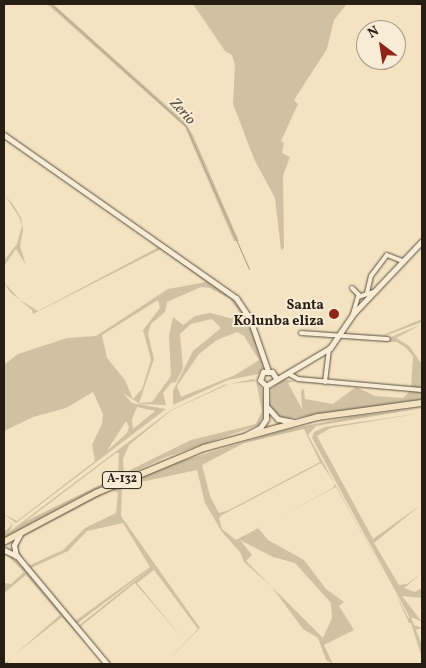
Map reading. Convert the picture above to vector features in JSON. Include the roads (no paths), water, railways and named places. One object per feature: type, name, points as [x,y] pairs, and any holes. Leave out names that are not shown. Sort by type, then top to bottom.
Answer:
[{"type":"main road","name":"A-132","points":[[5,541],[134,475],[244,435],[295,422],[422,403]]},
{"type":"street","points":[[4,135],[236,298],[247,314],[268,371],[276,378]]},
{"type":"street","points":[[276,378],[289,374],[330,348],[353,314],[378,290],[422,241]]},
{"type":"street","points":[[367,293],[371,276],[387,255],[403,262]]},
{"type":"street","points":[[352,288],[360,296]]},
{"type":"street","points":[[353,314],[353,306],[360,296],[378,290]]},
{"type":"street","points":[[301,333],[388,339]]},
{"type":"street","points":[[325,382],[330,348]]},
{"type":"street","points":[[244,435],[260,428],[266,419],[266,386],[260,377],[268,371]]},
{"type":"street","points":[[289,374],[294,379],[422,390]]},
{"type":"street","points":[[266,386],[274,384],[276,378]]},
{"type":"street","points":[[267,408],[274,416],[295,422]]},
{"type":"street","points":[[273,428],[274,416]]},
{"type":"street","points":[[266,419],[273,428]]},
{"type":"street","points":[[17,556],[14,545],[22,531]]},
{"type":"street","points":[[5,541],[14,545]]},
{"type":"street","points":[[5,541],[6,550],[17,556],[107,664]]},
{"type":"waterway","name":"Zerio","points":[[51,4],[186,126],[249,269]]},
{"type":"place","name":"Santa Kolunba eliza","points":[[334,314]]}]
